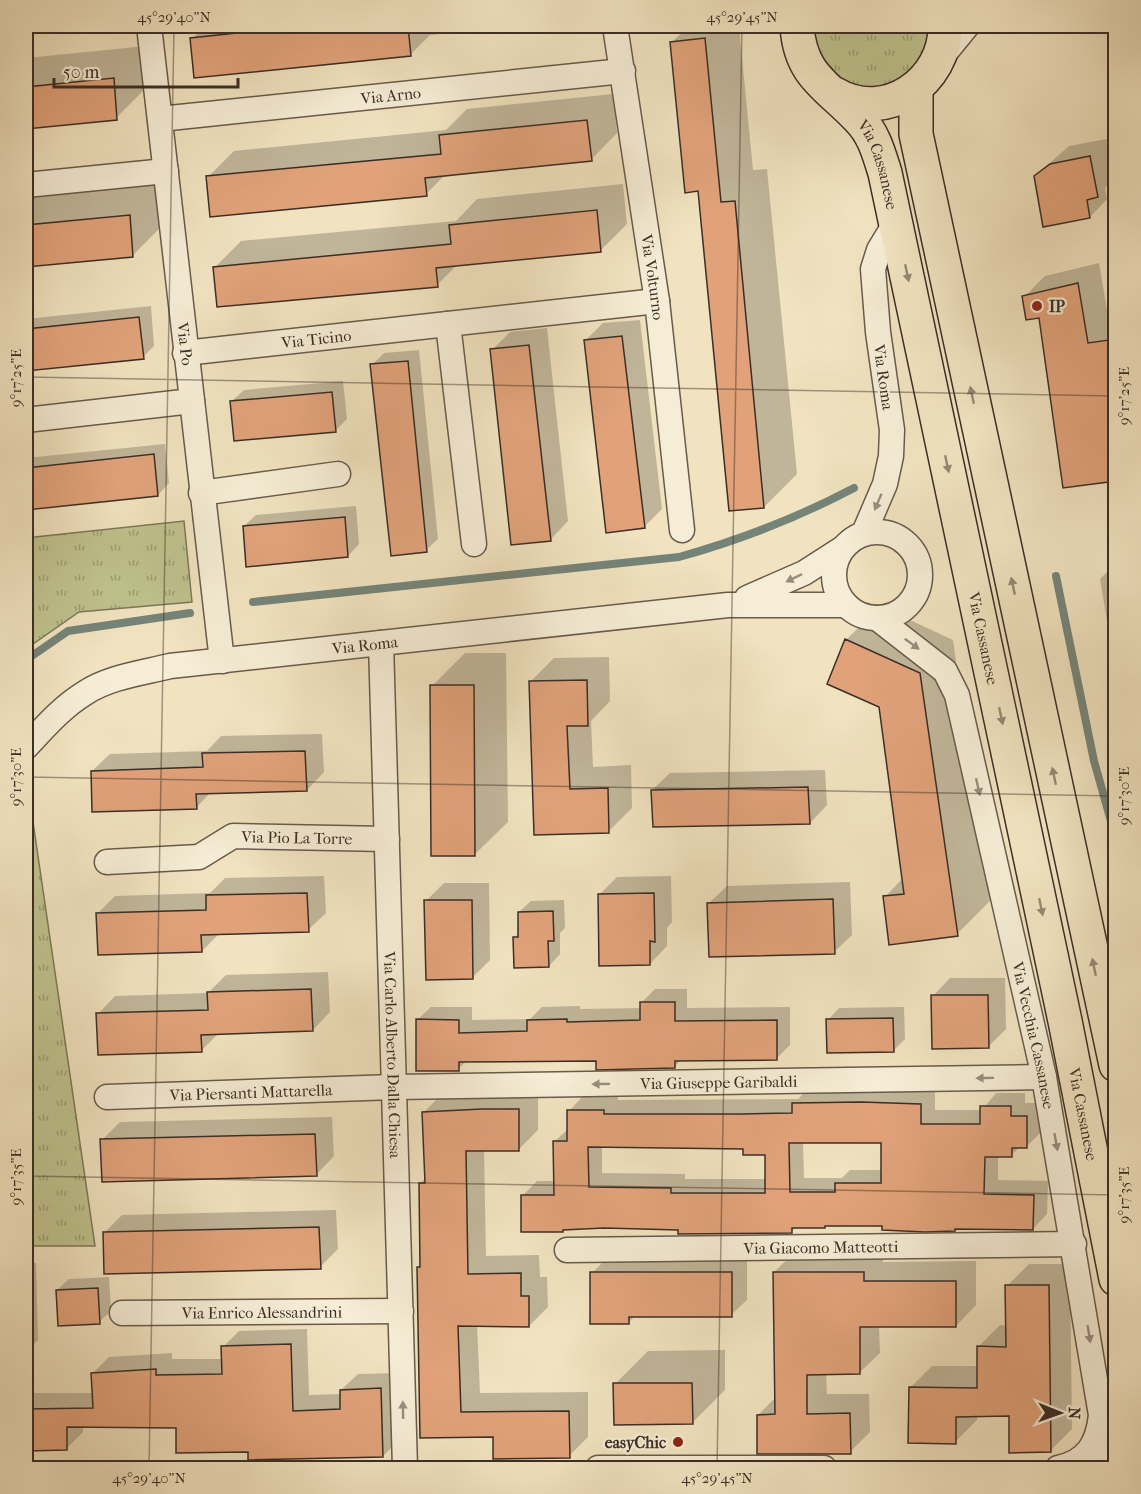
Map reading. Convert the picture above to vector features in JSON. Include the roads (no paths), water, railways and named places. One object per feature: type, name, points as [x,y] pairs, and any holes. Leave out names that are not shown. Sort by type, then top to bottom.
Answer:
[{"type":"main road","name":"Via Cassanese","points":[[797,26],[798,45],[807,66],[816,80],[861,120],[875,143],[885,173],[1065,1021],[1106,1241],[1116,1279]]},
{"type":"main road","points":[[828,90],[841,98],[865,104],[892,101],[916,88],[939,61],[945,26]]},
{"type":"main road","points":[[916,88],[916,134],[1116,1065]]},
{"type":"street","name":"Via Po","points":[[150,26],[185,353],[222,661]]},
{"type":"street","name":"Via Volturno","points":[[615,26],[657,301],[682,530]]},
{"type":"street","points":[[939,61],[968,26]]},
{"type":"street","name":"Via Arno","points":[[160,120],[623,71]]},
{"type":"street","points":[[26,185],[166,171]]},
{"type":"street","name":"Via Roma","points":[[864,533],[885,484],[891,456],[892,430],[878,332],[873,268],[879,250],[896,222]]},
{"type":"street","name":"Via Ticino","points":[[185,353],[657,301]]},
{"type":"street","points":[[448,324],[474,544]]},
{"type":"street","points":[[26,420],[192,401]]},
{"type":"street","points":[[201,493],[338,474]]},
{"type":"street","points":[[879,531],[894,534],[906,542],[916,554],[921,568],[920,583],[915,597],[905,609],[892,616],[866,617],[846,605],[838,595],[834,570],[843,548],[864,533],[879,531]]},
{"type":"street","name":"Via Roma","points":[[728,605],[772,589],[804,573],[843,548]]},
{"type":"street","name":"Via Roma","points":[[26,747],[55,717],[86,692],[123,677],[170,666],[728,605],[846,605]]},
{"type":"street","name":"Via Vecchia Cassanese","points":[[877,618],[945,671],[957,695],[1044,1077],[1074,1244],[1101,1415],[1098,1436],[1090,1451],[1080,1461],[1058,1468]]},
{"type":"street","name":"Via Carlo Alberto Dalla Chiesa","points":[[381,643],[405,1468]]},
{"type":"street","name":"Via Pio La Torre","points":[[106,862],[199,857],[233,836],[387,839]]},
{"type":"street","name":"Via Giuseppe Garibaldi","points":[[394,1088],[1044,1077]]},
{"type":"street","name":"Via Piersanti Mattarella","points":[[107,1097],[394,1088]]},
{"type":"street","name":"Via Giacomo Matteotti","points":[[567,1250],[1074,1244]]},
{"type":"street","name":"Via Enrico Alessandrini","points":[[122,1313],[400,1311]]},
{"type":"street","points":[[1094,1468],[1116,1451]]},
{"type":"street","points":[[597,1468],[824,1468]]},
{"type":"waterway","points":[[253,602],[679,557],[768,527],[854,488]]},
{"type":"waterway","points":[[1056,576],[1094,761],[1116,839]]},
{"type":"waterway","points":[[26,660],[68,631],[190,613]]},
{"type":"place","name":"IP","points":[[1037,306]]},
{"type":"place","name":"easyChic","points":[[678,1442]]}]
